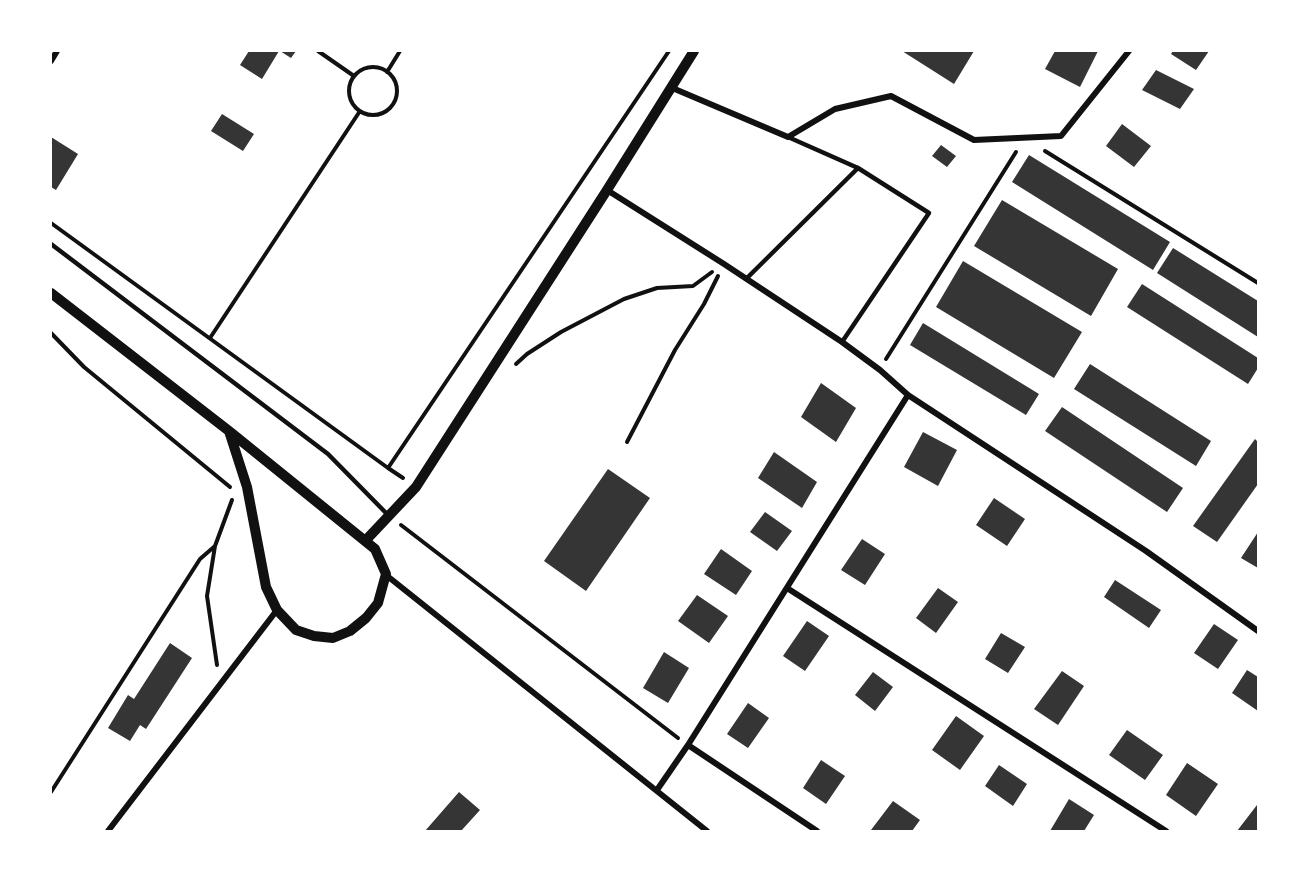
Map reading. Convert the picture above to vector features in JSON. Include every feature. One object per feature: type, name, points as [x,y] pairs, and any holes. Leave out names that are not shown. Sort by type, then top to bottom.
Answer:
[{"type":"street","points":[[51,61],[57,51]]},
{"type":"street","points":[[366,540],[416,487],[694,51]]},
{"type":"street","points":[[670,87],[788,137],[835,109],[891,96],[974,140],[1061,136],[1130,51]]},
{"type":"street","points":[[607,190],[842,342],[880,370],[908,395],[1146,551],[1258,631]]},
{"type":"street","points":[[51,293],[366,540],[375,549],[386,574],[707,831]]},
{"type":"street","points":[[657,790],[688,745],[908,395]]},
{"type":"street","points":[[229,431],[247,487],[266,587],[277,610],[296,630],[314,636],[333,638],[350,631],[366,618],[378,603],[386,574]]},
{"type":"street","points":[[787,588],[1166,831]]},
{"type":"street","points":[[108,831],[277,610]]},
{"type":"street","points":[[688,745],[817,831]]},
{"type":"lane","points":[[788,137],[858,168],[929,213],[842,342]]},
{"type":"lane","points":[[746,279],[858,168]]},
{"type":"lane","points":[[51,244],[328,454],[388,515]]},
{"type":"path","points":[[318,51],[354,75]]},
{"type":"path","points":[[387,72],[400,51]]},
{"type":"path","points":[[51,223],[388,468],[669,51]]},
{"type":"path","points":[[368,67],[376,67],[387,72],[397,88],[393,103],[382,114],[367,115],[360,111],[350,99],[350,83],[354,75],[368,67]]},
{"type":"path","points":[[210,338],[360,111]]},
{"type":"path","points":[[880,370],[1025,138],[1258,283]]},
{"type":"path","points":[[511,369],[527,354],[592,315],[624,299],[657,288],[693,286],[724,264]]},
{"type":"path","points":[[627,442],[675,350],[704,304],[724,264]]},
{"type":"path","points":[[51,333],[84,367],[235,491],[215,546],[207,596],[220,683]]},
{"type":"path","points":[[388,515],[688,745]]},
{"type":"path","points":[[51,792],[200,559],[215,546]]},
{"type":"building","points":[[249,51],[279,51],[262,79],[240,65]]},
{"type":"building","points":[[280,51],[296,51],[291,58]]},
{"type":"building","points":[[902,51],[974,51],[954,84]]},
{"type":"building","points":[[1055,51],[1098,51],[1080,87],[1045,69]]},
{"type":"building","points":[[1173,51],[1209,51],[1196,70],[1171,54]]},
{"type":"building","points":[[1156,70],[1194,89],[1180,109],[1142,90]]},
{"type":"building","points":[[222,114],[254,134],[243,151],[211,131]]},
{"type":"building","points":[[1122,124],[1151,146],[1134,167],[1106,146]]},
{"type":"building","points":[[51,137],[78,154],[56,190],[51,187]]},
{"type":"building","points":[[941,145],[956,156],[947,167],[932,156]]},
{"type":"building","points":[[1029,155],[1170,242],[1153,270],[1012,182]]},
{"type":"building","points":[[1002,200],[1118,269],[1091,316],[974,246]]},
{"type":"building","points":[[1173,248],[1258,301],[1258,337],[1157,273]]},
{"type":"building","points":[[963,261],[1082,332],[1054,378],[936,307]]},
{"type":"building","points":[[1142,284],[1258,358],[1258,368],[1248,384],[1127,307]]},
{"type":"building","points":[[923,323],[1039,394],[1026,415],[910,345]]},
{"type":"building","points":[[1090,364],[1211,441],[1196,466],[1074,389]]},
{"type":"building","points":[[821,383],[856,408],[836,442],[801,417]]},
{"type":"building","points":[[1062,407],[1183,488],[1167,512],[1045,431]]},
{"type":"building","points":[[923,432],[957,450],[938,486],[904,467]]},
{"type":"building","points":[[1255,439],[1258,442],[1258,484],[1217,542],[1193,526]]},
{"type":"building","points":[[774,452],[817,482],[802,508],[758,478]]},
{"type":"building","points":[[608,469],[650,498],[586,591],[544,561]]},
{"type":"building","points":[[994,498],[1025,519],[1007,546],[976,525]]},
{"type":"building","points":[[765,512],[792,531],[777,551],[750,532]]},
{"type":"building","points":[[1258,532],[1258,568],[1241,558]]},
{"type":"building","points":[[862,539],[885,554],[865,585],[841,570]]},
{"type":"building","points":[[721,549],[752,571],[736,595],[704,574]]},
{"type":"building","points":[[1115,580],[1161,610],[1149,628],[1104,597]]},
{"type":"building","points":[[938,588],[958,602],[936,633],[916,618]]},
{"type":"building","points":[[697,595],[728,616],[709,643],[678,621]]},
{"type":"building","points":[[807,621],[829,636],[805,671],[783,656]]},
{"type":"building","points":[[1214,624],[1238,640],[1218,669],[1194,653]]},
{"type":"building","points":[[1001,633],[1025,647],[1008,673],[985,659]]},
{"type":"building","points":[[170,643],[192,658],[146,729],[140,725],[130,741],[108,728],[128,695],[134,699]]},
{"type":"building","points":[[664,652],[689,668],[668,703],[643,688]]},
{"type":"building","points":[[1247,670],[1258,677],[1258,711],[1232,693]]},
{"type":"building","points":[[1062,671],[1084,686],[1058,725],[1034,709]]},
{"type":"building","points":[[873,672],[893,687],[875,711],[855,695]]},
{"type":"building","points":[[748,703],[769,718],[748,748],[727,734]]},
{"type":"building","points":[[956,716],[984,736],[960,770],[932,750]]},
{"type":"building","points":[[1127,730],[1163,755],[1145,780],[1109,755]]},
{"type":"building","points":[[821,760],[845,776],[826,804],[803,788]]},
{"type":"building","points":[[1187,763],[1218,784],[1196,816],[1166,795]]},
{"type":"building","points":[[999,765],[1027,784],[1013,806],[985,786]]},
{"type":"building","points":[[459,792],[480,810],[461,831],[425,831]]},
{"type":"building","points":[[1069,799],[1094,815],[1084,831],[1050,831]]},
{"type":"building","points":[[893,801],[920,820],[912,831],[871,830]]},
{"type":"building","points":[[1257,805],[1258,831],[1237,831]]}]
